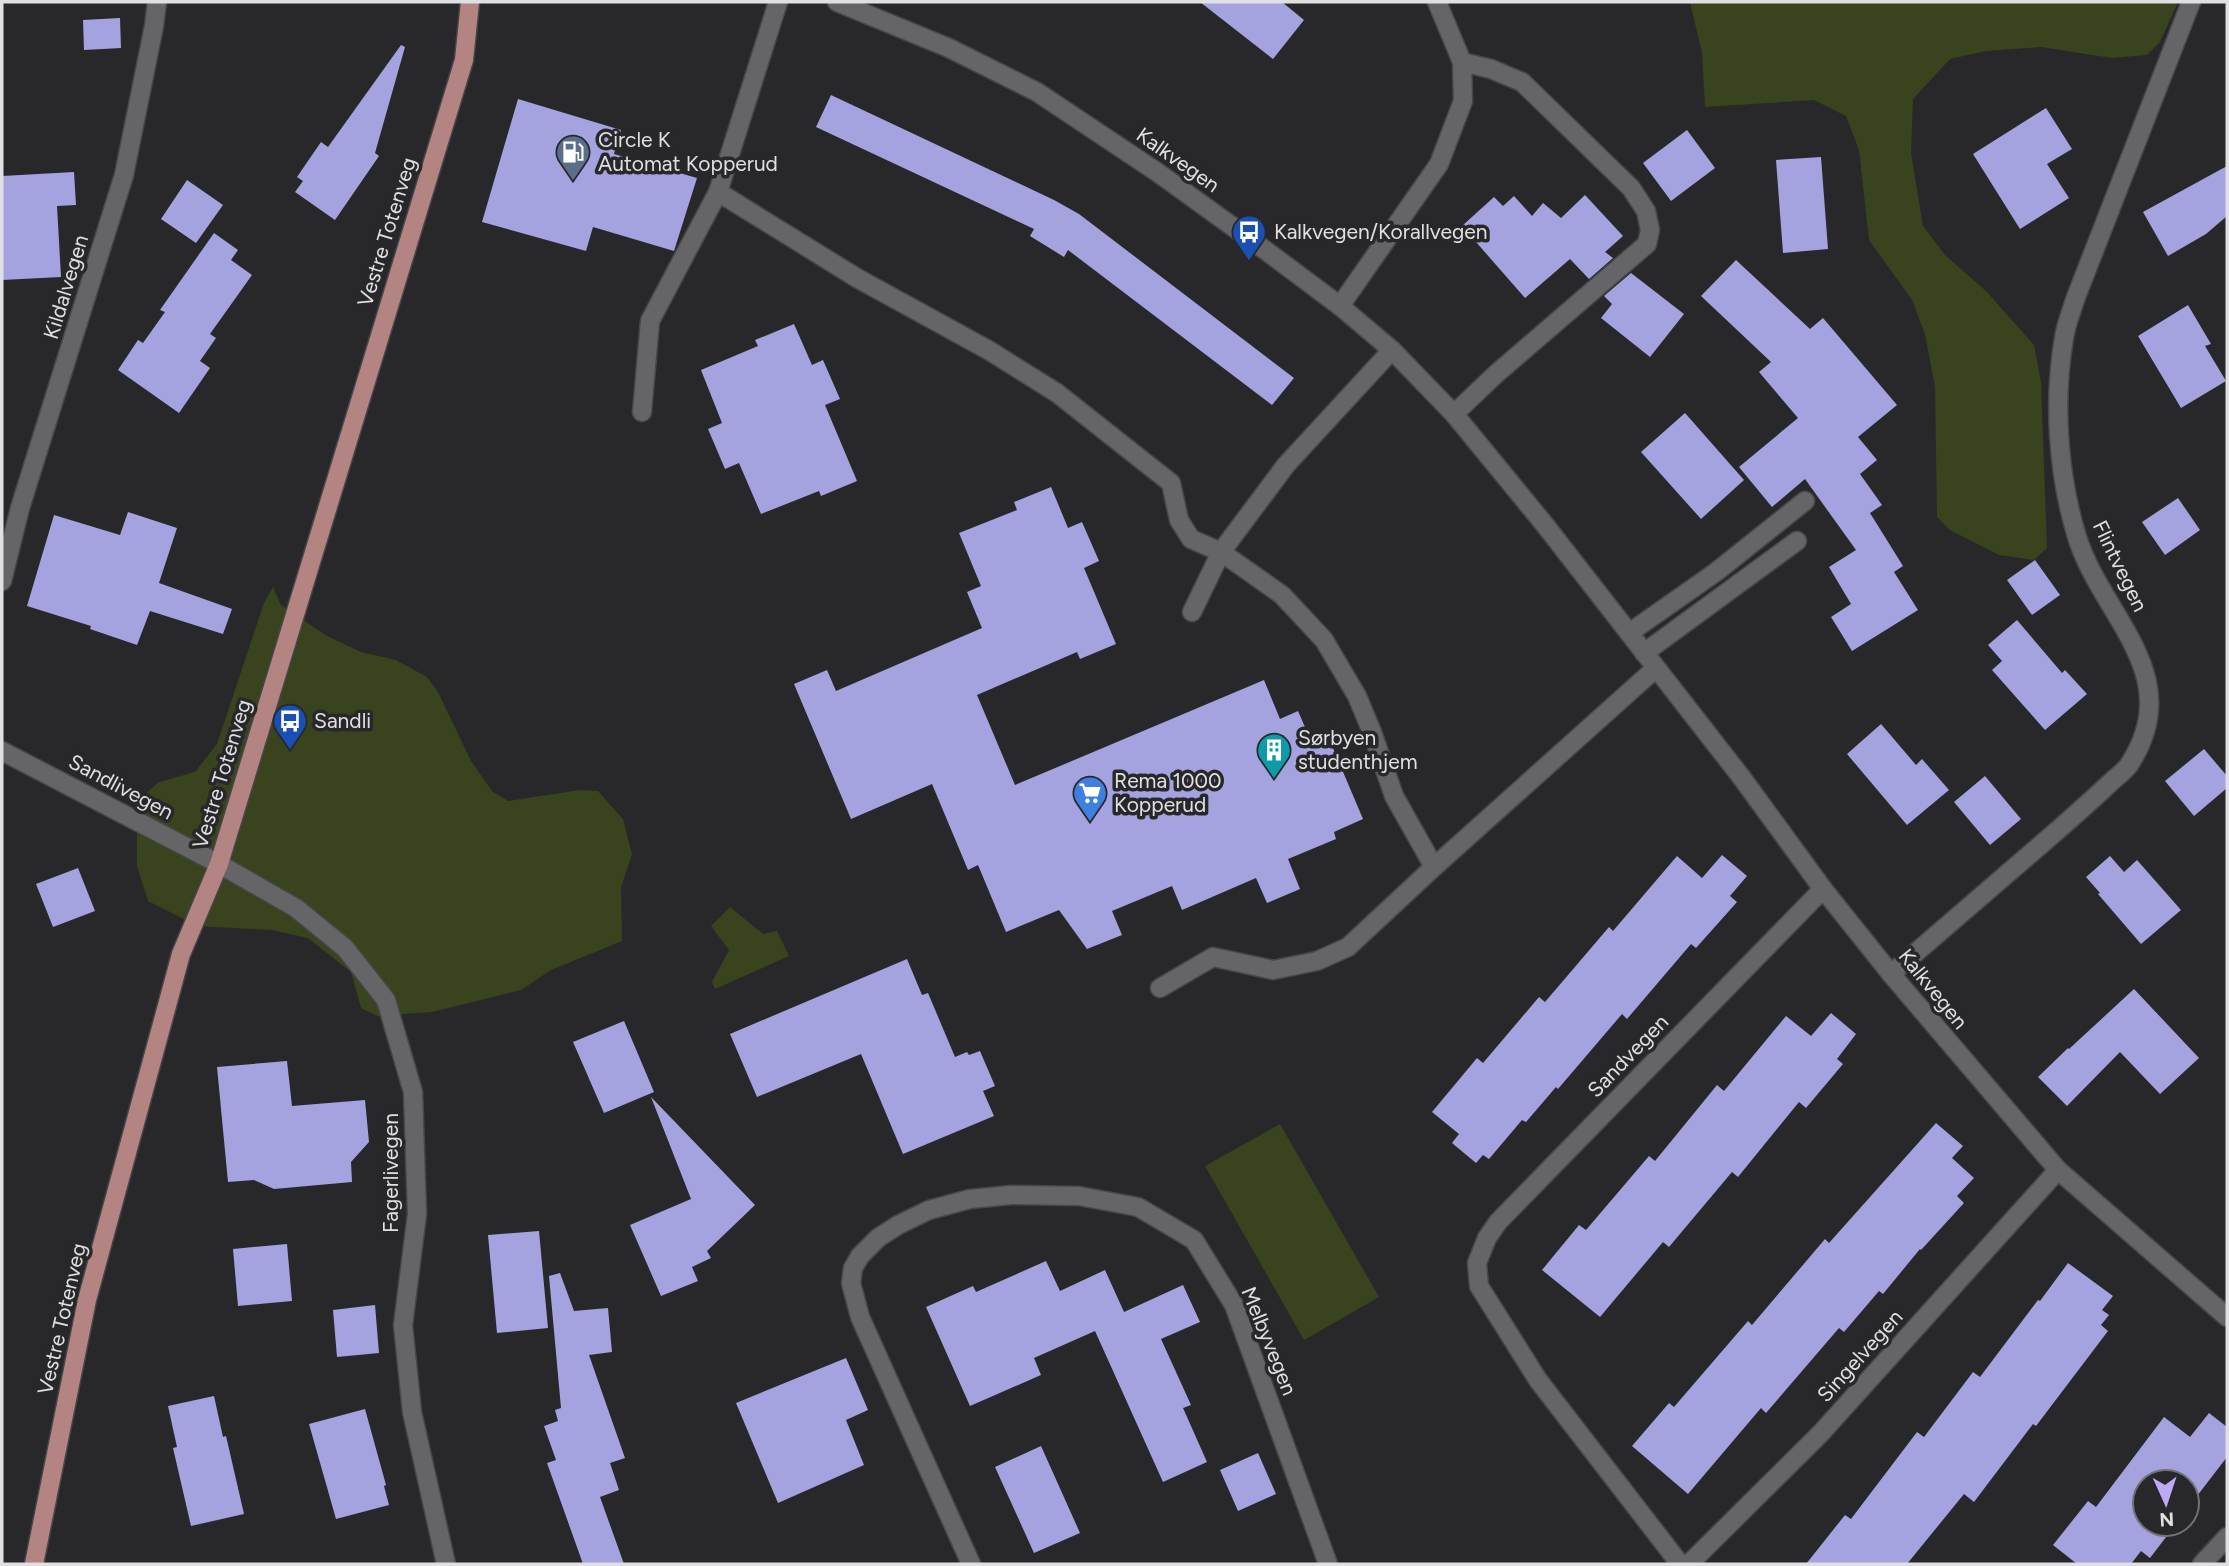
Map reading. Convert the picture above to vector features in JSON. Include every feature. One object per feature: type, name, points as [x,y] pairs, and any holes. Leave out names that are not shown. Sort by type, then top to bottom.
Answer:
[{"type":"main road","name":"Vestre Totenveg","points":[[34,1564],[87,1300],[181,954],[219,864],[464,60],[470,2]]},
{"type":"street","name":"Kildalvegen","points":[[2,581],[20,508],[124,175],[157,2]]},
{"type":"street","points":[[642,412],[650,321],[718,192],[778,2]]},
{"type":"street","name":"Kalkvegen","points":[[837,2],[949,48],[1038,92],[1157,172],[1340,306],[1392,350],[1454,414],[1629,632],[1742,778],[1823,889],[1891,974],[2058,1171],[2227,1317]]},
{"type":"street","points":[[1340,306],[1440,164],[1463,102],[1462,62],[1437,2]]},
{"type":"street","name":"Flintvegen","points":[[1891,974],[2128,767],[2146,733],[2150,703],[2143,663],[2091,569],[2078,540],[2070,511],[2060,435],[2060,371],[2064,336],[2076,297],[2190,2]]},
{"type":"street","points":[[1454,414],[1496,374],[1647,244],[1650,230],[1646,211],[1632,188],[1522,82],[1491,69],[1462,62]]},
{"type":"street","points":[[718,192],[857,278],[990,351],[1057,393],[1171,483],[1178,520],[1191,539],[1221,552],[1282,595],[1324,640],[1357,696],[1394,796],[1434,866]]},
{"type":"street","points":[[1192,612],[1221,552],[1286,466],[1392,350]]},
{"type":"street","points":[[1629,632],[1716,572],[1805,501]]},
{"type":"street","points":[[1644,653],[1797,541]]},
{"type":"street","points":[[1160,988],[1213,957],[1273,971],[1317,961],[1348,947],[1434,866],[1656,668]]},
{"type":"street","name":"Sandlivegen","points":[[2,751],[219,864]]},
{"type":"street","name":"Fagerlivegen","points":[[219,864],[296,908],[345,948],[386,1000],[413,1092],[417,1214],[403,1325],[412,1412],[446,1564]]},
{"type":"street","name":"Sandvegen","points":[[1680,1564],[1538,1380],[1479,1286],[1477,1263],[1487,1238],[1498,1222],[1823,889]]},
{"type":"street","name":"Singelvegen","points":[[1689,1564],[1821,1433],[2058,1171]]},
{"type":"street","name":"Melbyvegen","points":[[971,1564],[860,1317],[851,1283],[853,1268],[860,1256],[878,1238],[898,1225],[939,1207],[970,1199],[1011,1195],[1079,1196],[1138,1207],[1194,1240],[1234,1305],[1328,1564]]},
{"type":"street","points":[[2202,1564],[2227,1537]]},
{"type":"green space","points":[[1690,2],[2178,2],[2160,42],[2147,55],[2112,58],[2041,47],[1986,51],[1950,59],[1913,99],[1911,153],[1923,226],[1945,255],[1986,291],[2034,345],[2041,382],[2047,548],[2034,560],[1999,555],[1950,530],[1937,517],[1935,387],[1925,334],[1912,300],[1869,240],[1859,150],[1846,116],[1814,100],[1705,107],[1702,53]]},
{"type":"green space","points":[[273,587],[281,605],[327,636],[361,652],[396,660],[427,677],[438,692],[471,761],[492,791],[508,801],[580,790],[598,791],[623,819],[632,854],[621,888],[622,941],[551,970],[521,990],[432,1012],[377,1016],[361,1008],[351,972],[308,938],[272,930],[198,926],[148,901],[137,866],[137,810],[145,794],[159,782],[195,772],[217,744],[264,603]]},
{"type":"green space","points":[[730,907],[763,934],[777,931],[789,956],[715,989],[712,982],[729,950],[711,926]]},
{"type":"green space","points":[[1280,1124],[1379,1297],[1304,1340],[1205,1166]]},
{"type":"building","points":[[1200,2],[1282,2],[1304,20],[1273,59]]},
{"type":"building","points":[[120,18],[121,48],[84,50],[83,20]]},
{"type":"building","points":[[401,45],[405,47],[375,153],[379,156],[335,220],[295,192],[303,181],[297,177],[321,142],[328,147]]},
{"type":"building","points":[[831,95],[1079,214],[1294,378],[1272,405],[1068,250],[1064,257],[1030,236],[1034,229],[816,127]]},
{"type":"building","points":[[518,99],[621,130],[614,154],[697,178],[674,251],[593,227],[586,251],[482,222]]},
{"type":"building","points":[[2046,108],[2072,149],[2047,164],[2069,198],[2020,229],[1973,154]]},
{"type":"building","points":[[1687,130],[1715,168],[1671,201],[1643,163]]},
{"type":"building","points":[[1821,157],[1828,249],[1783,253],[1776,160]]},
{"type":"building","points":[[2227,166],[2227,216],[2206,234],[2168,256],[2143,212]]},
{"type":"building","points":[[74,172],[76,205],[57,206],[61,277],[2,280],[2,176]]},
{"type":"building","points":[[187,180],[223,205],[196,243],[161,219]]},
{"type":"building","points":[[1585,195],[1623,236],[1605,252],[1613,258],[1589,279],[1570,259],[1525,298],[1462,226],[1494,197],[1503,206],[1514,196],[1532,216],[1543,203],[1561,218]]},
{"type":"building","points":[[214,233],[238,250],[231,260],[252,275],[210,334],[216,338],[200,361],[210,368],[179,413],[118,370],[138,340],[143,343],[165,312],[160,310]]},
{"type":"building","points":[[1736,260],[1810,329],[1823,318],[1897,405],[1858,437],[1877,460],[1860,474],[1882,505],[1870,513],[1903,566],[1894,572],[1918,610],[1852,651],[1831,617],[1851,604],[1829,567],[1856,550],[1805,479],[1772,507],[1739,467],[1798,418],[1759,372],[1771,362],[1701,296]]},
{"type":"building","points":[[1631,273],[1684,314],[1650,357],[1601,318],[1612,304],[1604,296]]},
{"type":"building","points":[[2188,305],[2211,344],[2205,346],[2226,381],[2181,408],[2138,336]]},
{"type":"building","points":[[794,324],[812,365],[823,360],[840,399],[825,405],[857,481],[821,496],[819,491],[761,514],[739,463],[725,469],[708,429],[722,423],[701,370],[758,346],[755,340]]},
{"type":"building","points":[[1685,413],[1744,480],[1701,519],[1641,452]]},
{"type":"building","points":[[1051,487],[1068,528],[1082,522],[1099,561],[1084,568],[1116,644],[1080,659],[1077,652],[977,695],[1015,785],[1264,680],[1280,719],[1298,711],[1311,741],[1327,734],[1363,819],[1334,832],[1336,839],[1288,859],[1300,889],[1267,903],[1256,878],[1182,910],[1172,886],[1112,911],[1122,935],[1087,949],[1059,910],[1006,932],[978,865],[968,870],[932,784],[851,819],[794,684],[827,670],[836,691],[982,628],[967,592],[981,586],[959,533],[1017,510],[1014,502]]},
{"type":"building","points":[[2178,498],[2200,530],[2165,555],[2142,522]]},
{"type":"building","points":[[128,512],[177,528],[159,583],[232,609],[223,634],[150,611],[137,645],[90,629],[91,626],[27,606],[54,515],[120,535]]},
{"type":"building","points":[[2035,560],[2060,595],[2032,615],[2007,580]]},
{"type":"building","points":[[2017,620],[2062,673],[2065,670],[2087,694],[2045,730],[1992,670],[2002,661],[1988,645]]},
{"type":"building","points":[[1881,724],[1916,765],[1922,759],[1949,790],[1907,825],[1847,754]]},
{"type":"building","points":[[2204,749],[2227,776],[2227,788],[2194,816],[2165,781]]},
{"type":"building","points":[[1985,776],[2021,819],[1990,845],[1954,802]]},
{"type":"building","points":[[1722,855],[1747,876],[1730,896],[1737,902],[1696,948],[1691,944],[1627,1019],[1622,1014],[1558,1089],[1556,1087],[1526,1122],[1522,1120],[1489,1159],[1483,1155],[1476,1163],[1452,1143],[1459,1134],[1432,1112],[1477,1058],[1483,1063],[1539,997],[1545,1002],[1609,927],[1613,931],[1677,856],[1702,878]]},
{"type":"building","points":[[2110,856],[2124,872],[2137,860],[2181,910],[2141,944],[2086,877]]},
{"type":"building","points":[[78,868],[95,911],[53,927],[36,884]]},
{"type":"building","points":[[907,959],[922,995],[928,993],[955,1057],[980,1051],[995,1086],[983,1091],[994,1116],[903,1154],[861,1054],[757,1097],[730,1034]]},
{"type":"building","points":[[2134,989],[2199,1058],[2160,1094],[2120,1052],[2067,1106],[2038,1077]]},
{"type":"building","points":[[1831,1013],[1856,1034],[1837,1059],[1843,1064],[1806,1108],[1799,1102],[1738,1177],[1732,1172],[1669,1247],[1663,1242],[1600,1317],[1542,1270],[1579,1225],[1586,1230],[1649,1156],[1655,1161],[1717,1085],[1724,1091],[1786,1016],[1811,1036]]},
{"type":"building","points":[[624,1021],[654,1092],[604,1113],[573,1042]]},
{"type":"building","points":[[287,1061],[292,1106],[365,1100],[369,1142],[351,1162],[352,1182],[274,1189],[254,1180],[228,1182],[217,1067]]},
{"type":"building","points":[[651,1097],[755,1205],[707,1251],[711,1258],[692,1267],[698,1281],[661,1296],[630,1225],[691,1199]]},
{"type":"building","points":[[1936,1123],[1963,1146],[1952,1158],[1974,1178],[1957,1196],[1964,1203],[1920,1249],[1883,1294],[1879,1291],[1844,1332],[1839,1328],[1766,1413],[1761,1408],[1688,1494],[1632,1446],[1669,1403],[1674,1407],[1748,1321],[1752,1325],[1825,1239],[1829,1243]]},
{"type":"building","points":[[539,1231],[548,1328],[497,1333],[488,1235]]},
{"type":"building","points":[[287,1244],[292,1301],[238,1306],[233,1249]]},
{"type":"building","points":[[1046,1261],[1060,1291],[1105,1270],[1124,1312],[1183,1285],[1200,1322],[1161,1339],[1191,1405],[1183,1408],[1207,1462],[1163,1482],[1095,1331],[1034,1358],[1041,1375],[970,1406],[926,1307],[973,1286],[976,1292]]},
{"type":"building","points":[[2068,1263],[2113,1296],[2102,1310],[2109,1315],[2101,1325],[2108,1331],[1974,1502],[1964,1494],[1907,1564],[1806,1564],[1845,1515],[1851,1519],[1917,1432],[1924,1437],[1973,1372],[1980,1377]]},
{"type":"building","points":[[560,1273],[574,1311],[608,1308],[612,1352],[589,1355],[625,1458],[610,1463],[619,1490],[600,1497],[624,1564],[583,1564],[547,1463],[556,1460],[544,1426],[558,1421],[555,1410],[561,1408],[549,1276]]},
{"type":"building","points":[[375,1305],[379,1353],[337,1357],[333,1310]]},
{"type":"building","points":[[846,1358],[868,1410],[846,1420],[864,1465],[778,1503],[736,1403]]},
{"type":"building","points":[[214,1396],[244,1514],[191,1526],[173,1448],[177,1447],[168,1406]]},
{"type":"building","points":[[365,1409],[389,1505],[336,1519],[309,1424]]},
{"type":"building","points":[[2209,1413],[2227,1427],[2227,1457],[2201,1491],[2201,1468],[2131,1468],[2131,1538],[2165,1538],[2150,1558],[2141,1551],[2131,1564],[2077,1564],[2053,1545],[2088,1501],[2096,1507],[2164,1417],[2190,1437]]},
{"type":"building","points":[[1041,1446],[1080,1533],[1034,1553],[995,1467]]},
{"type":"building","points":[[1258,1453],[1276,1494],[1238,1511],[1220,1470]]},
{"type":"place","name":"Circle K Automat Kopperud","points":[[573,182]]},
{"type":"place","name":"Kalkvegen/Korallvegen","points":[[1249,262]]},
{"type":"place","name":"Sandli","points":[[290,751]]},
{"type":"place","name":"Sørbyen studenthjem","points":[[1274,780]]},
{"type":"place","name":"Rema 1000 Kopperud","points":[[1090,823]]}]
